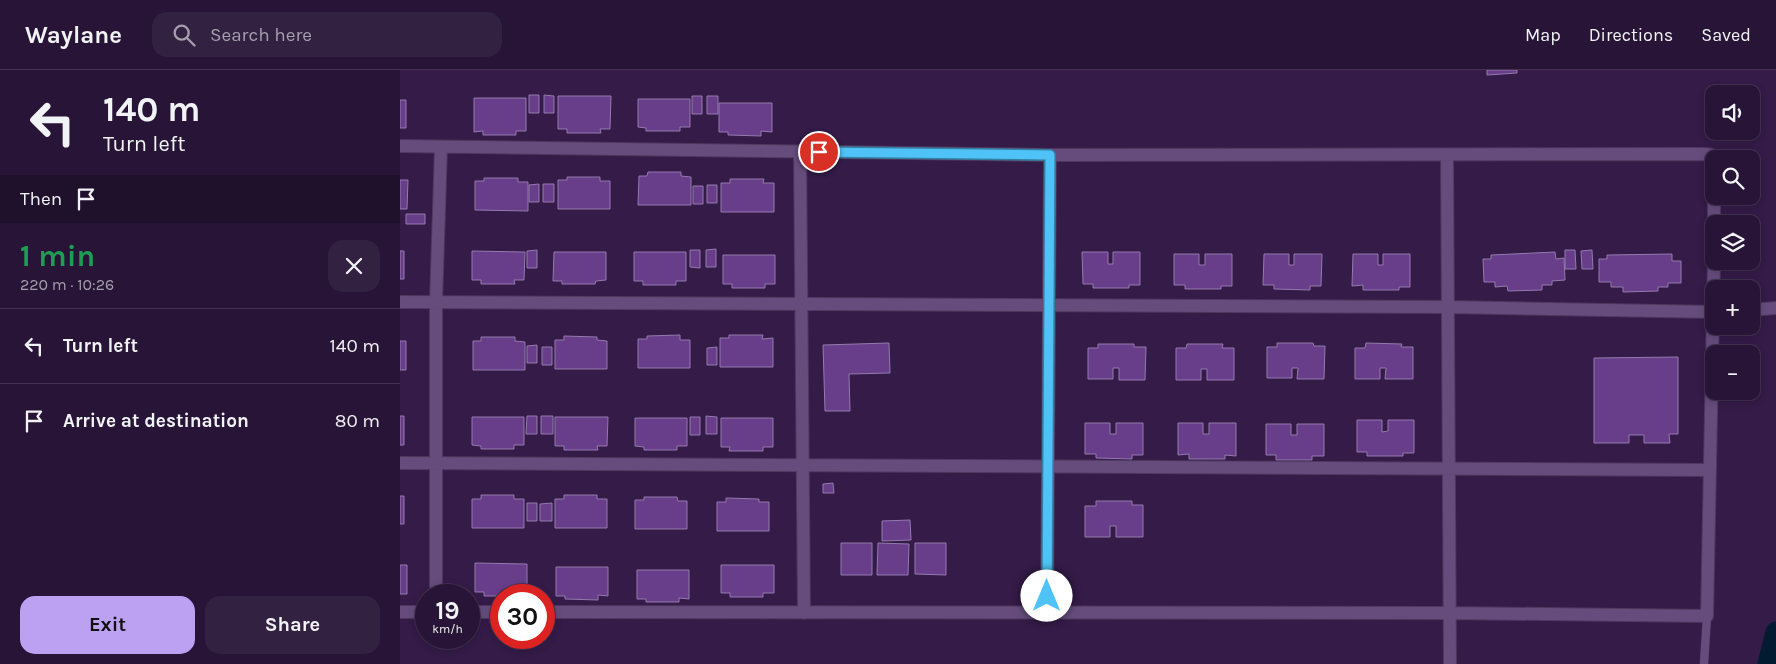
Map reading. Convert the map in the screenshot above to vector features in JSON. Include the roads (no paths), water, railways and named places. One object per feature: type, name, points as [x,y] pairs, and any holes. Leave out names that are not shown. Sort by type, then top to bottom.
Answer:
[{"type":"street","points":[[400,146],[1050,155],[1447,156],[1705,154]]},
{"type":"street","points":[[436,584],[436,302],[441,147]]},
{"type":"street","points":[[800,152],[804,613]]},
{"type":"street","points":[[1047,614],[1050,155]]},
{"type":"street","points":[[1447,156],[1450,664]]},
{"type":"street","points":[[400,302],[1449,307],[1705,312]]},
{"type":"street","points":[[1760,309],[1776,308]]},
{"type":"street","points":[[555,612],[1450,613],[1708,616],[1713,335]]},
{"type":"street","points":[[400,463],[1710,470]]},
{"type":"street","points":[[400,612],[415,612]]},
{"type":"lane","points":[[1704,664],[1708,616]]},
{"type":"waterway","points":[[1768,664],[1776,632]]}]
